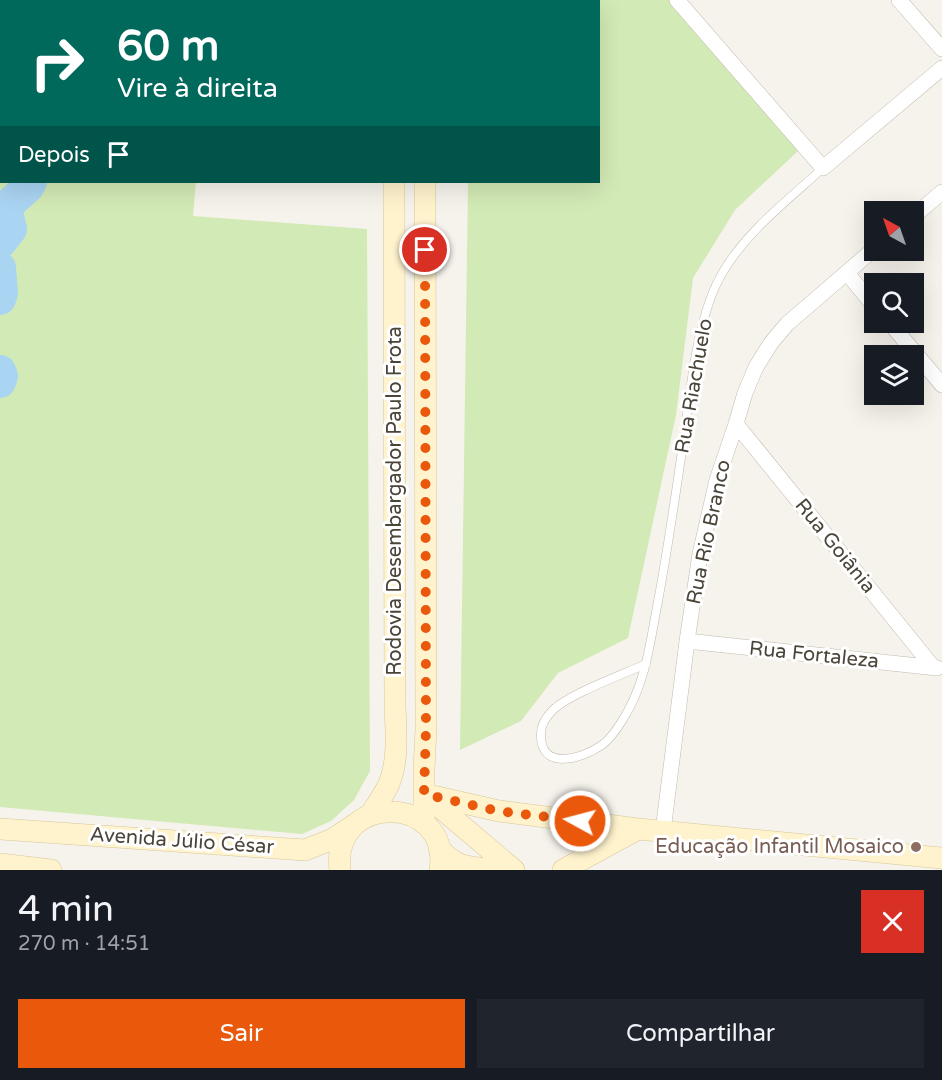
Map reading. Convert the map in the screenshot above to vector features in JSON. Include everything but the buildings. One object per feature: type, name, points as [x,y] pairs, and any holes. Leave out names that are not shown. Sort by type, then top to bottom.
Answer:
[{"type":"street","points":[[677,0],[823,168]]},
{"type":"street","points":[[899,0],[942,49]]},
{"type":"street","name":"Rua Riachuelo","points":[[823,168],[942,68]]},
{"type":"street","name":"Rodovia Desembargador Paulo Frota","points":[[340,870],[342,847],[348,833],[364,819],[388,786],[397,743],[394,183]]},
{"type":"street","name":"Rodovia Desembargador Paulo Frota","points":[[424,824],[426,729],[425,183]]},
{"type":"street","points":[[924,207],[942,192]]},
{"type":"street","name":"Rua Rio Branco","points":[[663,831],[700,554],[717,480],[745,393],[756,367],[786,324],[864,258]]},
{"type":"street","points":[[847,273],[864,294]]},
{"type":"street","points":[[898,333],[942,385]]},
{"type":"street","name":"Rua Goiânia","points":[[736,424],[938,668]]},
{"type":"street","name":"Rua Fortaleza","points":[[687,641],[938,668]]},
{"type":"street","points":[[424,794],[498,811],[638,829],[942,858]]},
{"type":"street","points":[[424,794],[514,870]]},
{"type":"street","points":[[364,819],[384,811],[399,811],[412,815],[434,835],[440,848],[449,859],[461,866],[499,870]]},
{"type":"street","name":"Avenida Júlio César","points":[[0,828],[305,850],[333,839],[364,819]]},
{"type":"street","points":[[563,870],[638,829]]},
{"type":"street","points":[[440,848],[440,870]]},
{"type":"street","points":[[0,864],[51,870]]},
{"type":"lane","name":"Rua Riachuelo","points":[[646,664],[568,700],[554,709],[541,729],[540,739],[543,748],[550,756],[562,760],[583,756],[603,744],[621,723],[636,696],[646,664],[670,538],[690,389],[714,289],[722,273],[750,236],[823,168]]},
{"type":"green space","points":[[600,0],[674,0],[798,151],[735,210],[693,278],[676,415],[628,638],[558,673],[521,721],[460,750],[468,183],[600,183]]},
{"type":"green space","points":[[0,183],[196,183],[193,216],[367,229],[370,771],[354,800],[331,821],[302,834],[0,807]]},
{"type":"waterway","points":[[0,243],[11,229],[6,207],[30,183]]},
{"type":"waterway","points":[[0,268],[2,293],[0,299]]},
{"type":"waterway","points":[[0,371],[2,376],[0,382]]},
{"type":"place","name":"Educação Infantil Mosaico","points":[[916,847]]},
{"type":"route","points":[[425,250],[426,729],[424,794],[498,811],[580,821]]}]
